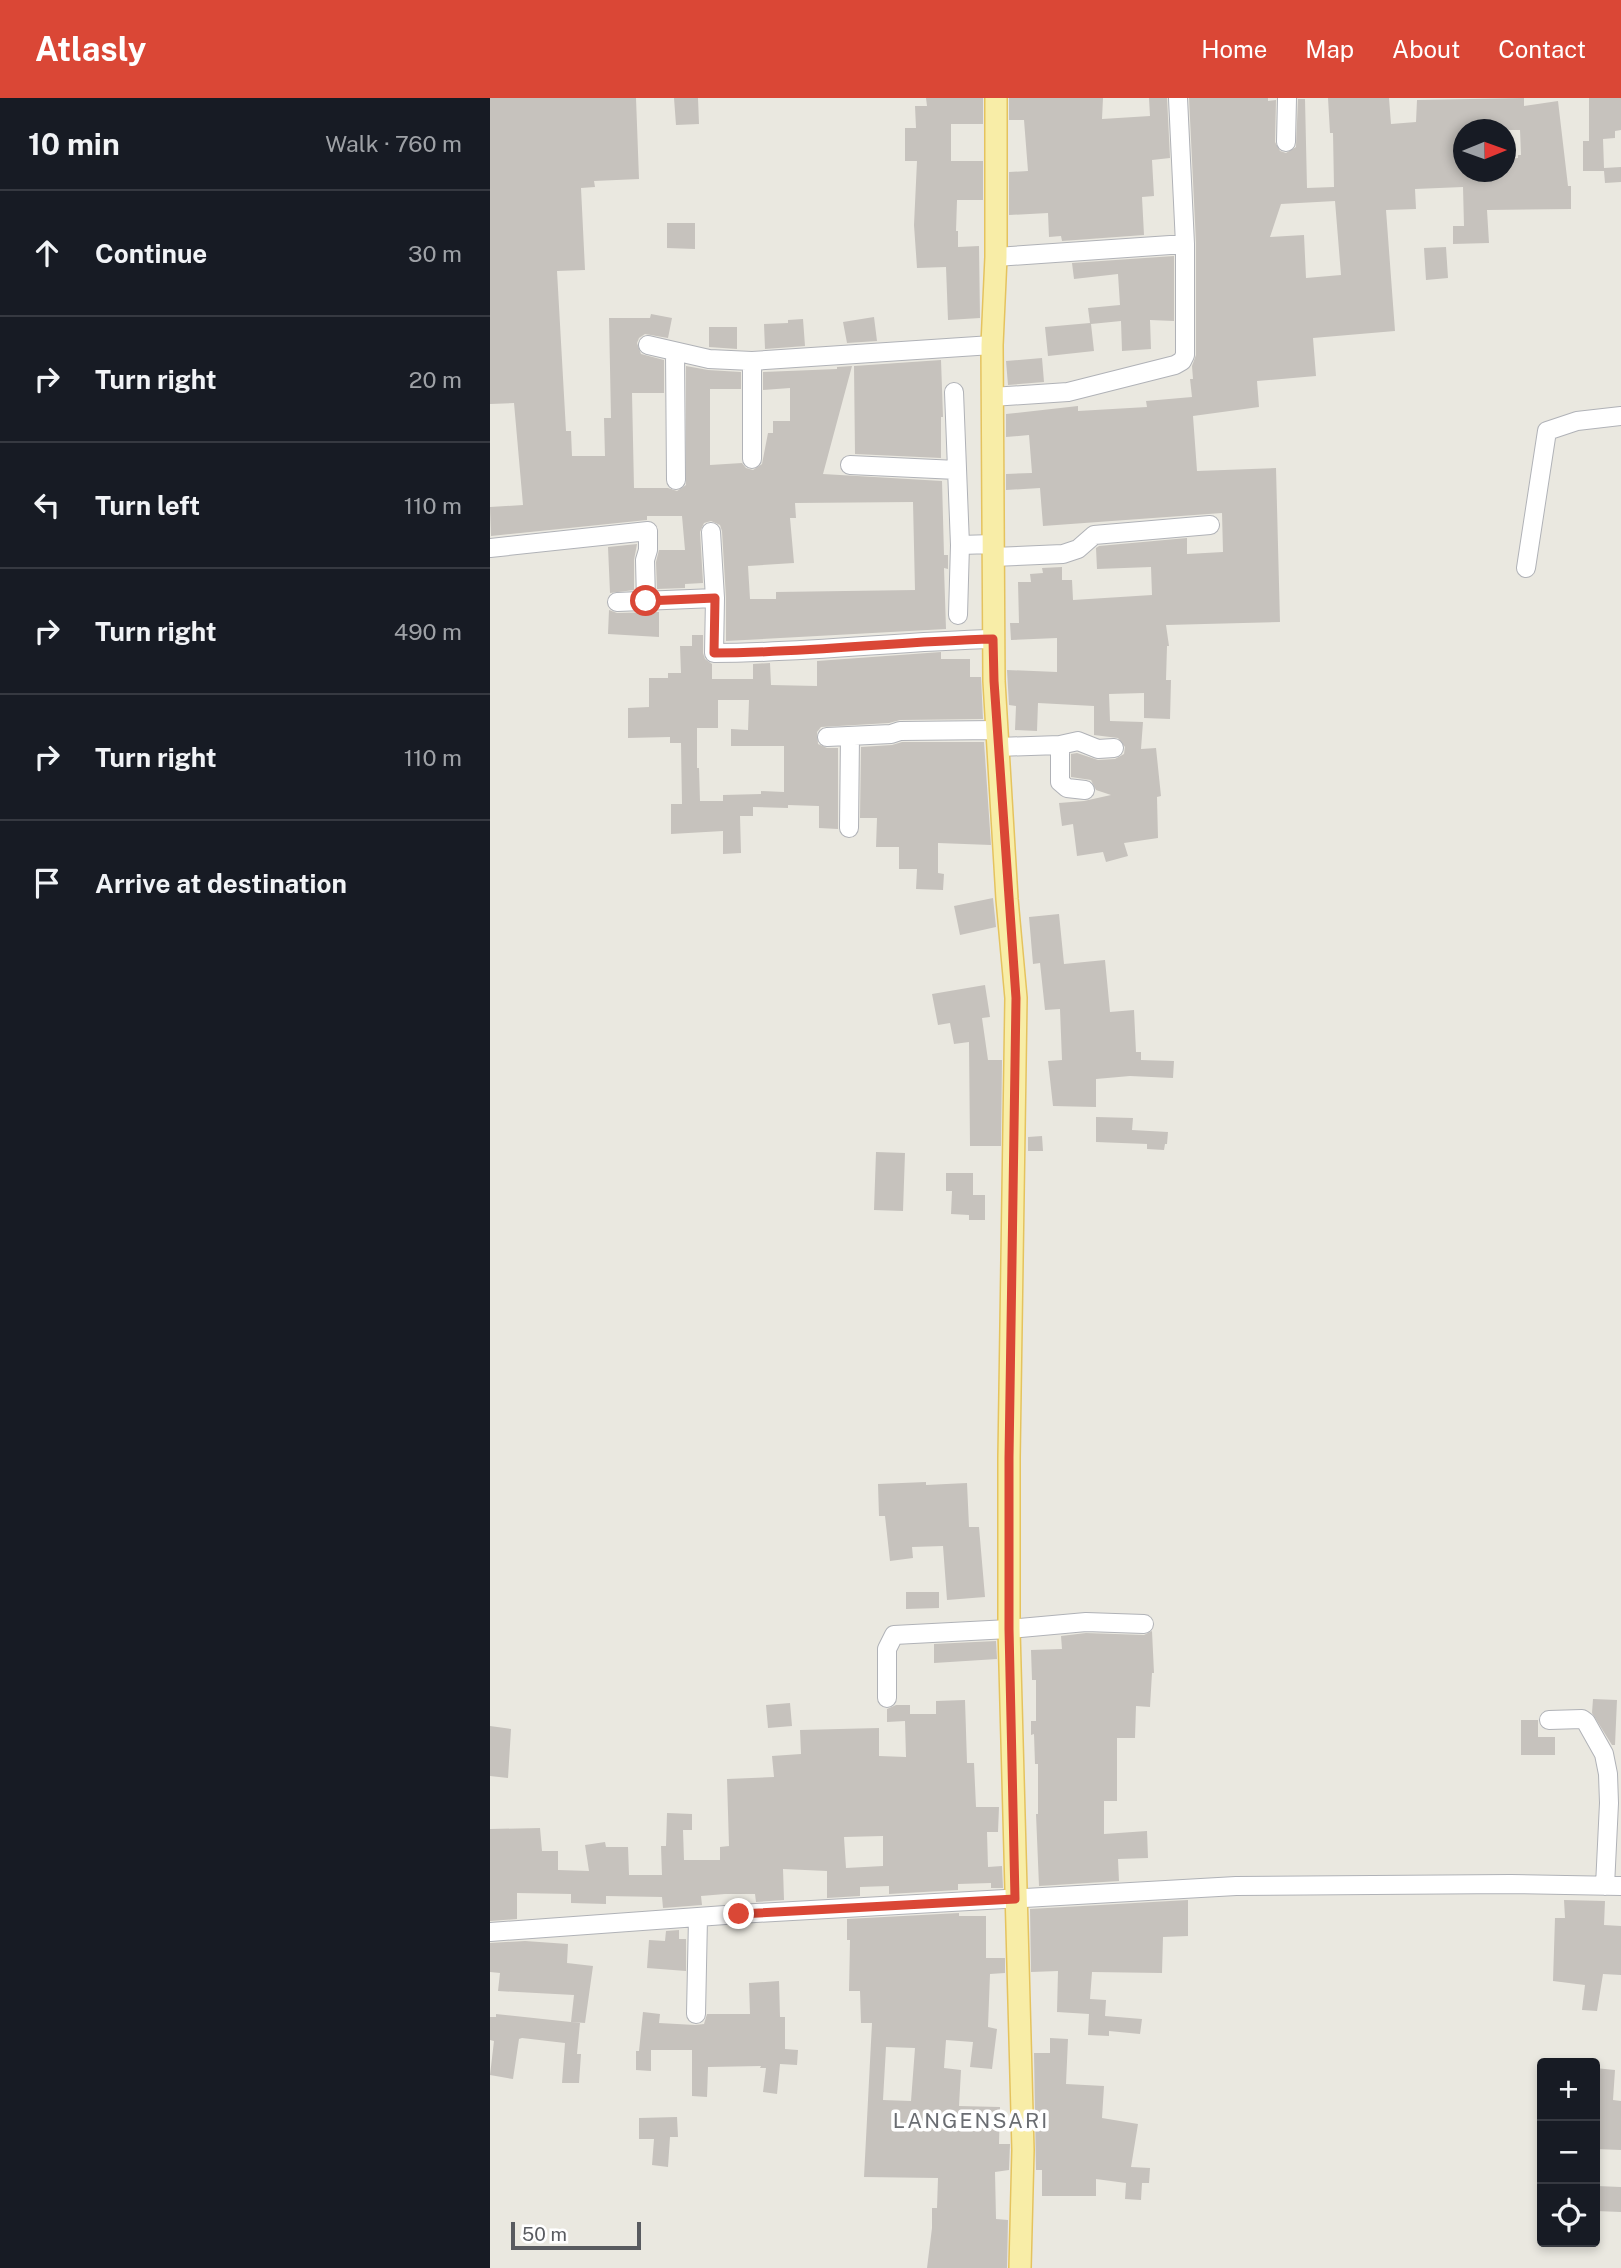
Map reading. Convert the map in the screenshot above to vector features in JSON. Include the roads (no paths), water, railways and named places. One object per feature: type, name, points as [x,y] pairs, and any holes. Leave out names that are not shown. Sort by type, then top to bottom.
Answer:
[{"type":"main road","points":[[996,98],[996,257],[992,345],[993,639],[997,738],[1016,998],[1009,1629],[1023,2150],[1020,2268]]},
{"type":"street","points":[[992,397],[1068,392],[1182,361],[1185,355],[1185,244],[1178,98]]},
{"type":"street","points":[[1286,142],[1287,98]]},
{"type":"street","points":[[996,257],[1185,244]]},
{"type":"street","points":[[648,345],[709,359],[752,360],[992,345]]},
{"type":"street","points":[[676,352],[676,480]]},
{"type":"street","points":[[752,360],[752,459]]},
{"type":"street","points":[[954,392],[960,545],[958,615]]},
{"type":"street","points":[[1526,568],[1547,431],[1577,421],[1621,416]]},
{"type":"street","points":[[850,465],[957,470]]},
{"type":"street","points":[[960,545],[993,550],[1063,554],[1078,549],[1094,535],[1210,525]]},
{"type":"street","points":[[490,548],[648,531],[646,601]]},
{"type":"street","points":[[711,533],[715,598],[714,653],[771,653],[939,640],[993,639]]},
{"type":"street","points":[[617,602],[715,598]]},
{"type":"street","points":[[827,737],[891,734],[900,731],[1060,745],[1078,740],[1098,749],[1114,748]]},
{"type":"street","points":[[849,828],[850,736]]},
{"type":"street","points":[[1060,745],[1060,782],[1067,788],[1085,790]]},
{"type":"street","points":[[887,1698],[887,1649],[894,1635],[1086,1622],[1143,1624]]},
{"type":"street","points":[[490,1932],[1236,1886],[1613,1886],[1604,1754],[1582,1718],[1549,1720]]},
{"type":"street","points":[[696,2014],[698,1918]]},
{"type":"district","name":"LANGENSARI","points":[[971,2121]]}]
